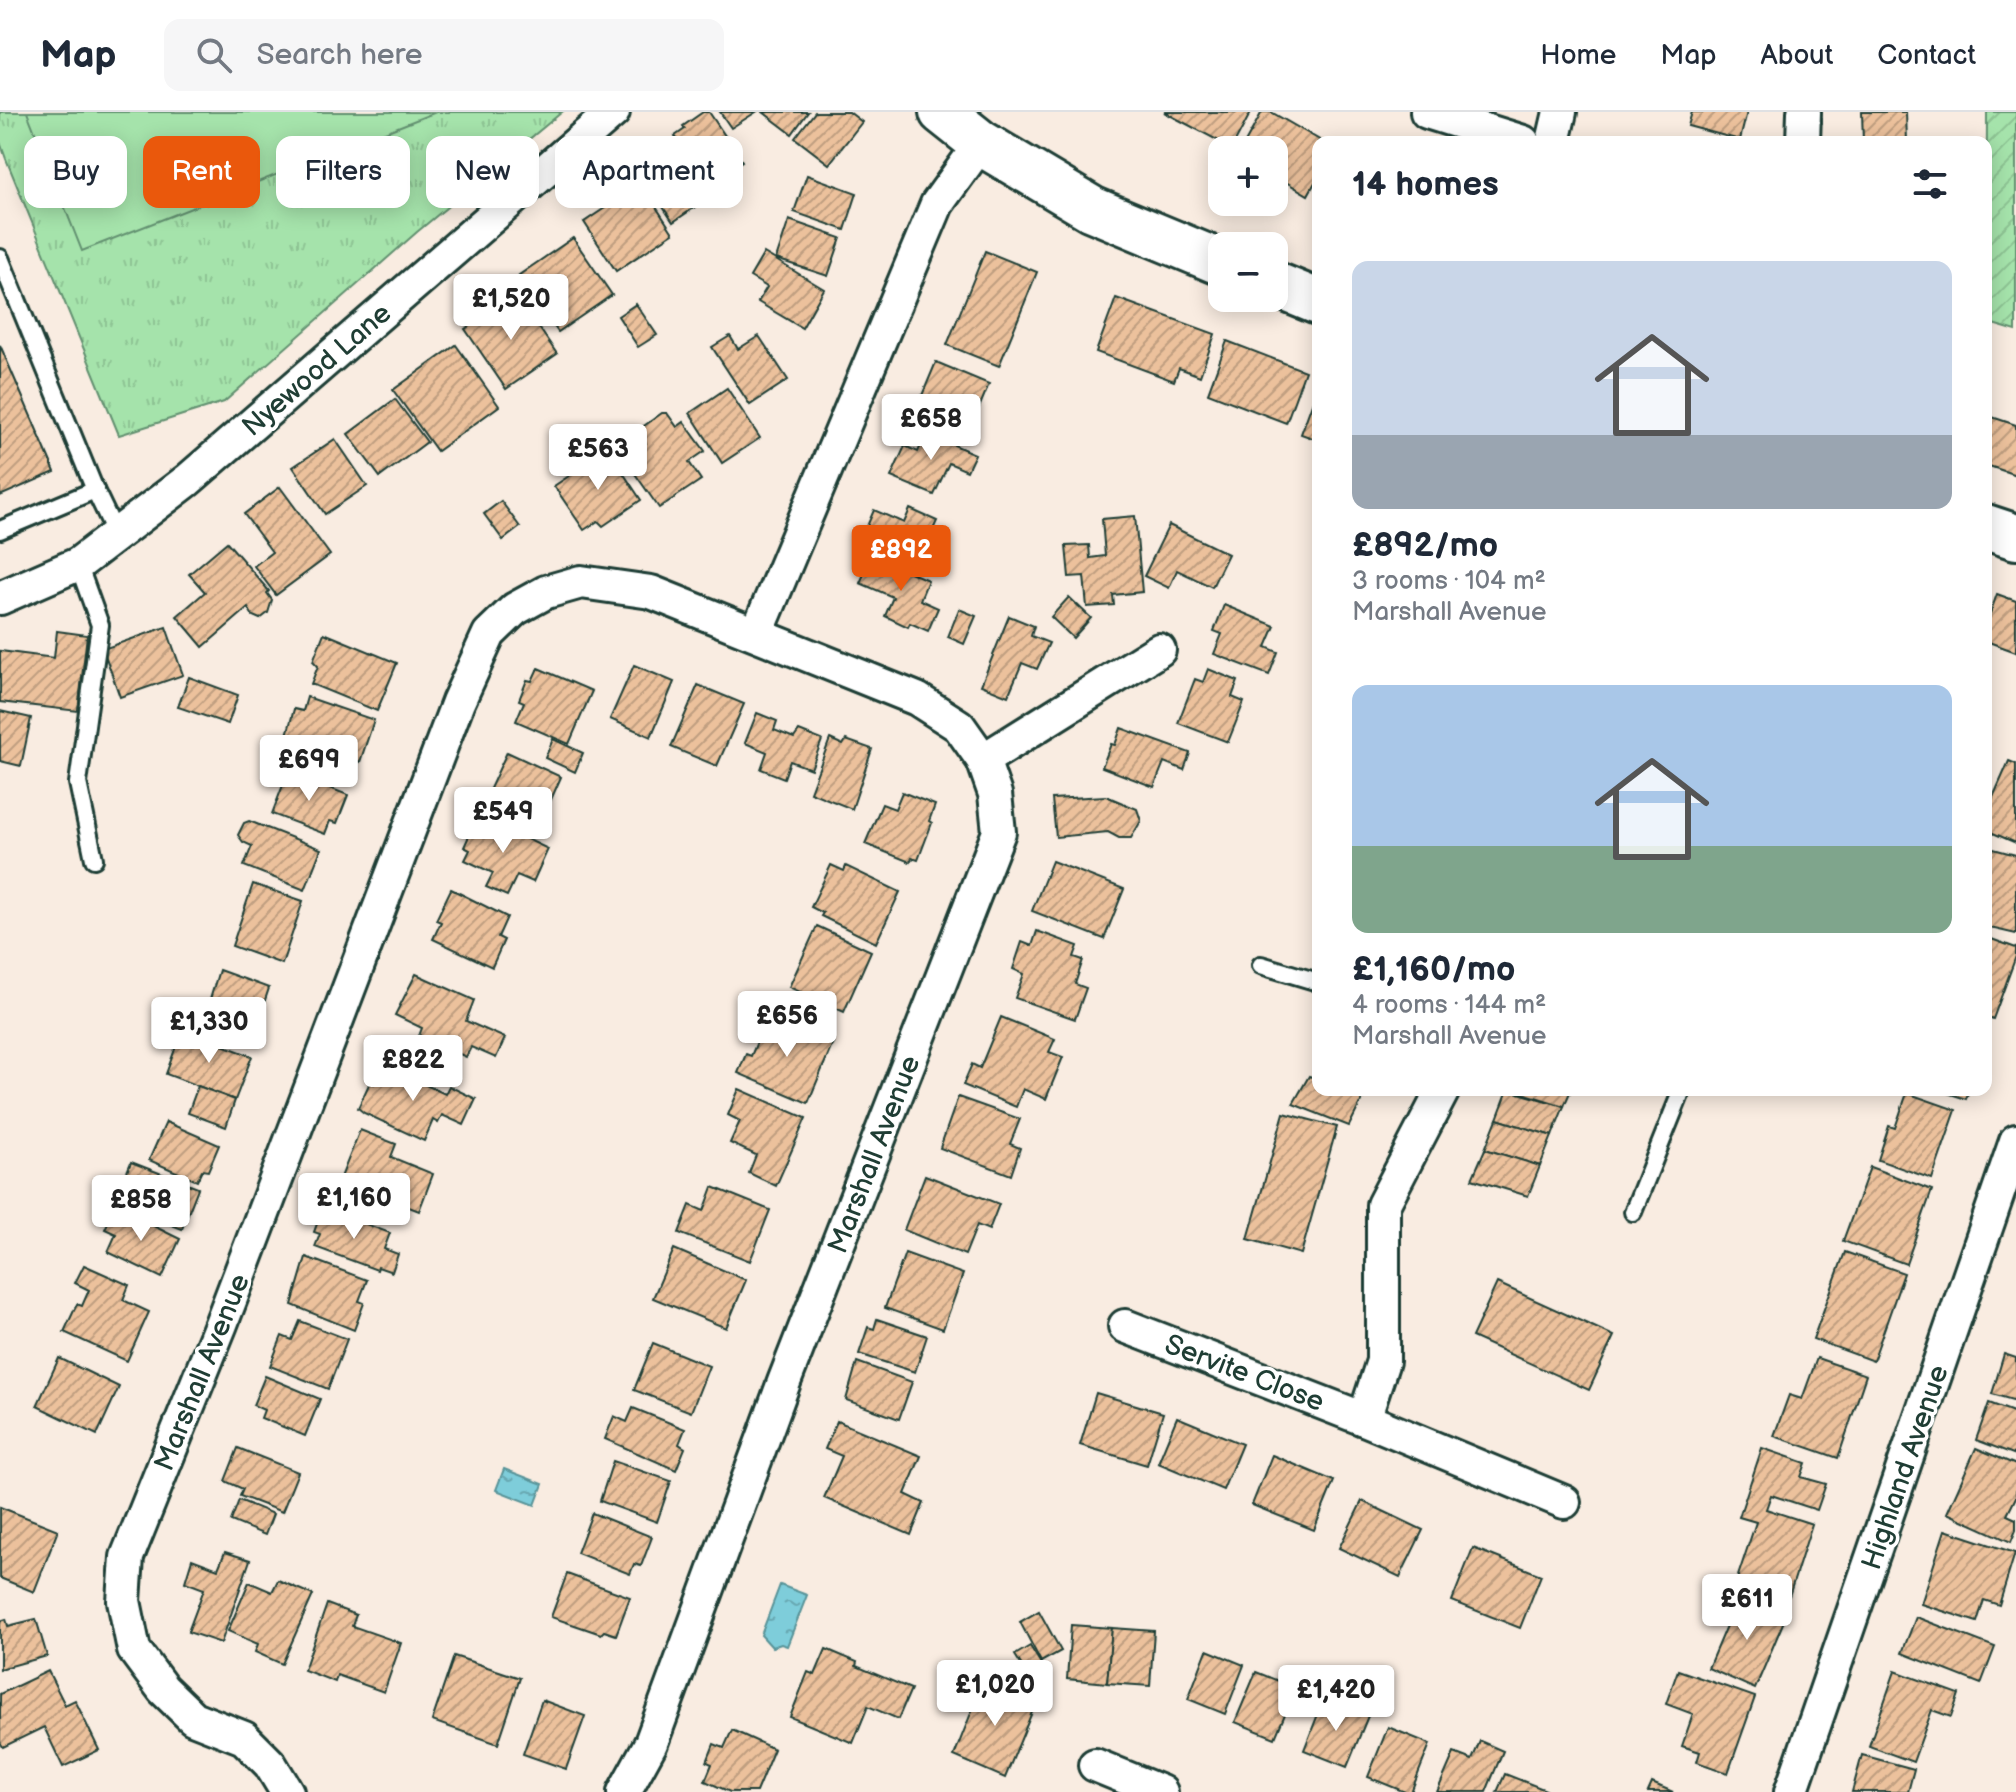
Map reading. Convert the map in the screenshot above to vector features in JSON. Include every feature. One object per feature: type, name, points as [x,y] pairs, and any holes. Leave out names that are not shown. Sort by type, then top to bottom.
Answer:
[{"type":"street","name":"Nyewood Lane","points":[[0,598],[78,564],[188,480],[613,112]]},
{"type":"street","points":[[943,112],[981,143],[1092,209],[1208,257]]},
{"type":"street","points":[[1427,112],[1504,136]]},
{"type":"street","points":[[1554,136],[1560,112]]},
{"type":"street","points":[[1803,136],[1804,112]]},
{"type":"street","points":[[757,633],[937,204],[981,143]]},
{"type":"street","points":[[1288,290],[1312,300]]},
{"type":"street","points":[[1992,529],[2016,537]]},
{"type":"street","name":"Marshall Avenue","points":[[287,1792],[270,1764],[244,1738],[193,1718],[163,1689],[134,1650],[124,1601],[127,1557],[221,1324],[458,702],[489,634],[515,609],[546,592],[581,582],[651,592],[917,699],[959,726],[983,760],[995,794],[999,832],[784,1382],[651,1743],[624,1792]]},
{"type":"street","points":[[983,760],[1159,650]]},
{"type":"street","points":[[1364,1419],[1383,1361],[1383,1205],[1440,1096]]},
{"type":"street","name":"Highland Avenue","points":[[1791,1792],[2016,1141]]},
{"type":"street","name":"Servite Close","points":[[1125,1326],[1364,1419],[1564,1502]]},
{"type":"street","points":[[1095,1765],[1161,1792]]},
{"type":"lane","points":[[0,258],[95,490],[117,536]]},
{"type":"lane","points":[[0,530],[95,490]]},
{"type":"lane","points":[[78,564],[100,625],[78,783],[94,859]]},
{"type":"lane","points":[[1261,965],[1312,980]]},
{"type":"lane","points":[[1633,1212],[1680,1096]]},
{"type":"green space","points":[[0,112],[562,112],[533,136],[426,136],[426,208],[446,208],[224,402],[119,435],[26,208],[127,208],[127,136],[24,136],[24,203],[0,142]]},
{"type":"green space","points":[[27,112],[436,112],[375,136],[276,136],[276,175],[260,181],[260,136],[143,136],[143,208],[192,208],[82,251],[65,208],[127,208],[127,136],[36,136]]},
{"type":"green space","points":[[1987,112],[2016,112],[2016,331],[1992,324],[1992,136],[1987,136]]},
{"type":"water","points":[[504,1469],[543,1484],[535,1505],[496,1490]]},
{"type":"water","points":[[780,1585],[807,1595],[787,1646],[772,1647],[761,1635]]},
{"type":"building","points":[[703,112],[709,112],[725,136],[675,136],[685,129],[683,126]]},
{"type":"building","points":[[720,112],[756,112],[731,128]]},
{"type":"building","points":[[763,112],[808,112],[792,134]]},
{"type":"building","points":[[815,112],[849,112],[862,122],[829,164],[795,138]]},
{"type":"building","points":[[1164,112],[1251,112],[1238,136],[1209,136]]},
{"type":"building","points":[[1262,112],[1271,112],[1313,136],[1312,188],[1308,195],[1288,183],[1288,136],[1249,136]]},
{"type":"building","points":[[1692,112],[1747,112],[1741,136],[1725,136],[1688,126]]},
{"type":"building","points":[[1862,112],[1906,112],[1907,136],[1863,136]]},
{"type":"building","points":[[807,175],[857,193],[845,230],[794,212]]},
{"type":"building","points":[[605,208],[657,208],[673,233],[616,271],[584,222]]},
{"type":"building","points":[[664,208],[694,208],[673,222]]},
{"type":"building","points":[[789,220],[841,238],[828,276],[776,259]]},
{"type":"building","points":[[573,238],[612,295],[558,332],[519,275]]},
{"type":"building","points":[[985,251],[1037,272],[999,366],[947,345]]},
{"type":"building","points":[[764,253],[824,289],[802,328],[758,302],[767,287],[750,277]]},
{"type":"building","points":[[516,294],[557,354],[506,389],[465,329]]},
{"type":"building","points":[[1116,298],[1215,334],[1200,376],[1179,368],[1174,381],[1096,352]]},
{"type":"building","points":[[636,304],[657,335],[638,347],[618,316]]},
{"type":"building","points":[[730,336],[738,349],[759,336],[788,380],[750,405],[712,347]]},
{"type":"building","points":[[1227,341],[1305,371],[1286,423],[1208,393]]},
{"type":"building","points":[[0,345],[55,472],[0,496]]},
{"type":"building","points":[[456,345],[499,406],[437,451],[393,390]]},
{"type":"building","points":[[936,362],[989,384],[971,427],[918,405]]},
{"type":"building","points":[[727,388],[760,438],[722,463],[690,413]]},
{"type":"building","points":[[395,399],[427,442],[380,477],[348,434]]},
{"type":"building","points":[[1312,404],[1312,438],[1301,434]]},
{"type":"building","points":[[662,413],[667,413],[677,427],[684,422],[705,451],[689,462],[701,480],[659,508],[624,458],[646,443],[641,428]]},
{"type":"building","points":[[1992,417],[2016,425],[2016,475],[1992,467]]},
{"type":"building","points":[[929,428],[957,440],[954,445],[975,454],[967,471],[949,463],[934,495],[891,477],[905,446],[918,452]]},
{"type":"building","points":[[335,439],[367,486],[325,514],[293,467]]},
{"type":"building","points":[[608,450],[641,500],[603,526],[598,521],[584,530],[554,486]]},
{"type":"building","points":[[280,487],[330,555],[276,595],[254,566],[272,552],[244,514]]},
{"type":"building","points":[[501,501],[520,527],[503,540],[484,514]]},
{"type":"building","points":[[910,509],[937,521],[917,565],[861,540],[874,510],[904,523]]},
{"type":"building","points":[[1135,516],[1142,592],[1113,595],[1114,605],[1087,607],[1084,576],[1069,577],[1066,546],[1089,545],[1090,558],[1105,556],[1102,519]]},
{"type":"building","points":[[1169,525],[1228,554],[1212,587],[1177,570],[1169,588],[1144,576]]},
{"type":"building","points":[[227,542],[269,591],[267,593],[272,600],[268,613],[260,619],[253,616],[248,608],[203,647],[177,616],[205,592],[189,574]]},
{"type":"building","points":[[872,556],[928,580],[920,600],[938,608],[928,631],[910,623],[908,627],[885,616],[893,597],[860,583]]},
{"type":"building","points":[[1997,594],[2016,601],[2016,652],[1992,643],[1992,608]]},
{"type":"building","points":[[1069,597],[1091,618],[1073,638],[1051,617]]},
{"type":"building","points":[[1224,605],[1275,626],[1266,647],[1278,652],[1269,675],[1214,654],[1222,634],[1214,631]]},
{"type":"building","points":[[959,609],[976,616],[964,644],[948,637]]},
{"type":"building","points":[[1009,616],[1034,626],[1031,636],[1049,643],[1037,669],[1022,663],[1008,696],[981,685]]},
{"type":"building","points":[[166,627],[183,675],[120,697],[103,649]]},
{"type":"building","points":[[57,631],[87,635],[78,711],[0,702],[0,651],[54,658]]},
{"type":"building","points":[[324,633],[397,663],[377,711],[311,684],[318,666],[313,661]]},
{"type":"building","points":[[634,665],[674,682],[651,737],[610,719]]},
{"type":"building","points":[[538,668],[592,691],[569,744],[516,721],[524,702],[519,700],[527,680],[532,681]]},
{"type":"building","points":[[1208,669],[1238,681],[1232,697],[1244,702],[1228,742],[1178,723],[1195,679],[1203,682]]},
{"type":"building","points":[[189,677],[238,695],[228,724],[178,707]]},
{"type":"building","points":[[698,685],[744,704],[717,766],[671,747]]},
{"type":"building","points":[[307,697],[374,720],[360,762],[317,747],[312,760],[283,750],[294,709],[303,711]]},
{"type":"building","points":[[0,711],[31,718],[21,766],[0,761]]},
{"type":"building","points":[[757,713],[777,721],[774,730],[794,738],[799,731],[822,740],[811,769],[790,761],[784,778],[761,769],[767,752],[745,743]]},
{"type":"building","points":[[1121,728],[1190,753],[1184,770],[1164,762],[1154,787],[1102,767]]},
{"type":"building","points":[[553,739],[583,753],[575,772],[545,758]]},
{"type":"building","points":[[830,739],[843,745],[846,740],[872,749],[852,809],[810,792]]},
{"type":"building","points":[[507,752],[561,777],[542,820],[487,795]]},
{"type":"building","points":[[2009,761],[2016,764],[2016,843],[1992,833],[1992,799]]},
{"type":"building","points":[[288,772],[348,795],[337,823],[330,821],[325,834],[272,814]]},
{"type":"building","points":[[902,792],[935,805],[929,821],[932,823],[918,860],[912,858],[910,862],[865,844],[882,804],[895,809]]},
{"type":"building","points":[[1106,796],[1137,809],[1141,821],[1131,838],[1119,838],[1108,832],[1056,837],[1052,799]]},
{"type":"building","points":[[478,816],[548,849],[533,882],[517,875],[507,896],[486,887],[493,873],[465,860],[470,850],[464,847]]},
{"type":"building","points":[[249,821],[321,849],[305,890],[244,866],[252,846],[243,842],[238,835],[244,823]]},
{"type":"building","points":[[1992,849],[2016,855],[2016,934],[1992,928]]},
{"type":"building","points":[[1052,861],[1124,889],[1104,939],[1032,911]]},
{"type":"building","points":[[831,865],[844,871],[846,866],[900,892],[876,943],[821,916],[823,913],[811,907]]},
{"type":"building","points":[[253,884],[303,901],[282,964],[232,946]]},
{"type":"building","points":[[451,889],[507,917],[498,937],[504,940],[492,967],[433,939],[441,922],[436,920]]},
{"type":"building","points":[[817,926],[871,951],[844,1012],[789,987]]},
{"type":"building","points":[[1037,931],[1078,946],[1074,957],[1083,960],[1075,984],[1086,988],[1075,1019],[1015,998],[1024,974],[1013,969],[1022,942],[1032,946]]},
{"type":"building","points":[[1992,939],[2016,948],[2016,956],[1993,1019]]},
{"type":"building","points":[[219,970],[269,988],[253,1036],[204,1019]]},
{"type":"building","points":[[416,974],[474,1000],[466,1021],[505,1038],[496,1058],[471,1047],[466,1057],[419,1036],[422,1028],[395,1015]]},
{"type":"building","points":[[768,1016],[833,1043],[808,1103],[738,1073],[746,1054],[751,1056]]},
{"type":"building","points":[[1001,1017],[1055,1039],[1049,1052],[1063,1057],[1046,1099],[1023,1089],[1016,1107],[963,1085],[972,1064],[980,1068]]},
{"type":"building","points":[[182,1030],[252,1056],[235,1100],[166,1074]]},
{"type":"building","points":[[383,1065],[445,1094],[449,1086],[476,1099],[464,1125],[442,1115],[438,1123],[433,1120],[424,1141],[364,1113],[358,1108],[370,1082],[374,1084]]},
{"type":"building","points":[[1309,1076],[1312,1077],[1312,1096],[1364,1096],[1349,1126],[1293,1104]]},
{"type":"building","points":[[198,1086],[235,1100],[226,1127],[188,1113]]},
{"type":"building","points":[[739,1089],[806,1118],[776,1186],[749,1173],[756,1155],[730,1143],[740,1121],[728,1115]]},
{"type":"building","points":[[1506,1096],[1529,1096],[1564,1106],[1552,1136],[1497,1119]]},
{"type":"building","points":[[1532,1096],[1568,1096],[1564,1106]]},
{"type":"building","points":[[1906,1096],[1916,1096],[1956,1110],[1932,1179],[1878,1160],[1889,1126],[1895,1128]]},
{"type":"building","points":[[958,1097],[1020,1119],[1010,1144],[1020,1148],[1011,1175],[940,1148]]},
{"type":"building","points":[[1284,1113],[1337,1127],[1301,1254],[1248,1239]]},
{"type":"building","points":[[1497,1119],[1552,1136],[1540,1166],[1485,1149]]},
{"type":"building","points":[[166,1122],[219,1145],[208,1171],[202,1170],[197,1181],[149,1160]]},
{"type":"building","points":[[360,1130],[396,1144],[391,1157],[433,1174],[419,1211],[340,1180]]},
{"type":"building","points":[[1485,1149],[1540,1166],[1528,1196],[1472,1179]]},
{"type":"building","points":[[131,1162],[198,1188],[182,1229],[128,1208],[131,1199],[118,1194]]},
{"type":"building","points":[[1870,1167],[1932,1190],[1906,1264],[1843,1241]]},
{"type":"building","points":[[925,1175],[999,1204],[989,1230],[977,1225],[965,1255],[904,1230]]},
{"type":"building","points":[[713,1187],[770,1210],[750,1261],[679,1233],[690,1205],[704,1211]]},
{"type":"building","points":[[115,1207],[180,1239],[162,1278],[108,1252],[116,1234],[105,1229]]},
{"type":"building","points":[[323,1208],[390,1233],[384,1249],[398,1254],[392,1272],[378,1267],[377,1270],[315,1247],[320,1234],[314,1232]]},
{"type":"building","points":[[674,1249],[746,1280],[726,1328],[653,1298]]},
{"type":"building","points":[[1845,1252],[1904,1273],[1873,1361],[1813,1339]]},
{"type":"building","points":[[905,1253],[963,1274],[943,1329],[885,1308]]},
{"type":"building","points":[[306,1257],[367,1280],[359,1301],[364,1303],[354,1330],[292,1305]]},
{"type":"building","points":[[84,1265],[129,1285],[123,1300],[149,1312],[127,1361],[64,1332],[77,1304],[82,1306],[89,1290],[75,1283]]},
{"type":"building","points":[[1497,1283],[1614,1336],[1589,1390],[1472,1337]]},
{"type":"building","points":[[877,1319],[927,1336],[915,1372],[859,1354],[868,1327],[874,1329]]},
{"type":"building","points":[[300,1321],[347,1339],[328,1389],[270,1366],[282,1336],[292,1340]]},
{"type":"building","points":[[653,1343],[709,1366],[691,1412],[634,1390]]},
{"type":"building","points":[[2004,1354],[2016,1358],[2016,1401],[1992,1394]]},
{"type":"building","points":[[59,1358],[119,1387],[97,1435],[37,1406]]},
{"type":"building","points":[[1817,1358],[1866,1375],[1838,1458],[1774,1436],[1789,1395],[1802,1399]]},
{"type":"building","points":[[857,1362],[912,1382],[899,1419],[846,1400]]},
{"type":"building","points":[[265,1376],[320,1399],[305,1436],[261,1418],[264,1410],[253,1405]]},
{"type":"building","points":[[1096,1393],[1163,1413],[1147,1465],[1080,1445]]},
{"type":"building","points":[[1989,1403],[2016,1413],[2016,1455],[1976,1440]]},
{"type":"building","points":[[633,1408],[685,1429],[679,1444],[685,1448],[676,1470],[605,1439],[614,1416],[627,1422]]},
{"type":"building","points":[[1177,1417],[1242,1444],[1223,1490],[1158,1463]]},
{"type":"building","points":[[837,1421],[921,1456],[905,1494],[924,1503],[911,1535],[824,1498],[842,1456],[825,1449]]},
{"type":"building","points":[[238,1448],[298,1472],[282,1512],[240,1496],[243,1489],[225,1481]]},
{"type":"building","points":[[1762,1448],[1806,1463],[1801,1477],[1826,1484],[1817,1510],[1771,1495],[1766,1509],[1812,1524],[1789,1596],[1737,1579],[1756,1522],[1739,1517]]},
{"type":"building","points":[[1976,1448],[2016,1465],[2016,1497],[2007,1515],[2016,1519],[2011,1542],[1947,1513]]},
{"type":"building","points":[[1272,1455],[1334,1481],[1314,1530],[1252,1505]]},
{"type":"building","points":[[613,1461],[671,1481],[657,1522],[600,1501]]},
{"type":"building","points":[[239,1500],[273,1514],[265,1535],[231,1521]]},
{"type":"building","points":[[1362,1501],[1423,1530],[1400,1577],[1339,1548]]},
{"type":"building","points":[[0,1507],[58,1530],[34,1592],[0,1578]]},
{"type":"building","points":[[592,1513],[652,1537],[641,1566],[634,1564],[630,1574],[577,1553]]},
{"type":"building","points":[[1945,1530],[2015,1553],[1999,1605],[1984,1600],[1977,1622],[1921,1604]]},
{"type":"building","points":[[1473,1548],[1541,1575],[1520,1628],[1452,1601]]},
{"type":"building","points":[[225,1552],[250,1560],[221,1643],[188,1632],[204,1589],[185,1582],[192,1559],[218,1569]]},
{"type":"building","points":[[567,1574],[630,1597],[616,1635],[604,1631],[601,1634],[551,1617]]},
{"type":"building","points":[[278,1580],[313,1595],[282,1664],[255,1652],[258,1644],[228,1631],[249,1582],[272,1592]]},
{"type":"building","points":[[1739,1595],[1786,1616],[1755,1689],[1708,1668]]},
{"type":"building","points":[[327,1604],[356,1615],[352,1626],[401,1643],[384,1692],[337,1675],[335,1682],[304,1670]]},
{"type":"building","points":[[1039,1611],[1061,1651],[1041,1662],[1020,1622]]},
{"type":"building","points":[[1916,1617],[1995,1647],[1981,1684],[1902,1653]]},
{"type":"building","points":[[6,1619],[8,1626],[36,1619],[47,1656],[0,1669],[0,1621]]},
{"type":"building","points":[[1071,1625],[1112,1628],[1107,1683],[1067,1679]]},
{"type":"building","points":[[1112,1628],[1154,1631],[1150,1686],[1107,1683]]},
{"type":"building","points":[[1030,1646],[1046,1672],[1032,1682],[1015,1655]]},
{"type":"building","points":[[826,1649],[857,1662],[856,1666],[911,1689],[898,1719],[868,1706],[853,1743],[790,1717],[808,1672],[815,1675]]},
{"type":"building","points":[[1207,1650],[1244,1665],[1225,1714],[1188,1699]]},
{"type":"building","points":[[454,1656],[520,1678],[498,1744],[432,1721]]},
{"type":"building","points":[[1678,1670],[1755,1697],[1728,1773],[1697,1762],[1700,1752],[1682,1746],[1693,1714],[1666,1704]]},
{"type":"building","points":[[48,1671],[65,1705],[75,1700],[99,1750],[63,1767],[44,1727],[3,1747],[0,1742],[0,1694]]},
{"type":"building","points":[[1895,1671],[1959,1694],[1951,1717],[1932,1710],[1913,1762],[1869,1746]]},
{"type":"building","points":[[1256,1672],[1296,1688],[1275,1738],[1235,1722]]},
{"type":"building","points":[[985,1678],[1037,1700],[1005,1778],[954,1756]]},
{"type":"building","points":[[1324,1699],[1368,1716],[1347,1767],[1304,1750]]},
{"type":"building","points":[[542,1700],[585,1716],[566,1769],[523,1754]]},
{"type":"building","points":[[1388,1727],[1430,1744],[1411,1792],[1368,1777]]},
{"type":"building","points":[[732,1730],[774,1749],[756,1792],[730,1792],[705,1781],[712,1764],[707,1762],[714,1744],[724,1748]]},
{"type":"building","points":[[1480,1741],[1503,1751],[1486,1792],[1437,1792],[1454,1753],[1472,1760]]},
{"type":"building","points":[[1862,1755],[1914,1769],[1908,1792],[1852,1792]]},
{"type":"building","points":[[1505,1774],[1546,1790],[1497,1792]]},
{"type":"building","points":[[1652,1783],[1673,1792],[1648,1792]]}]
